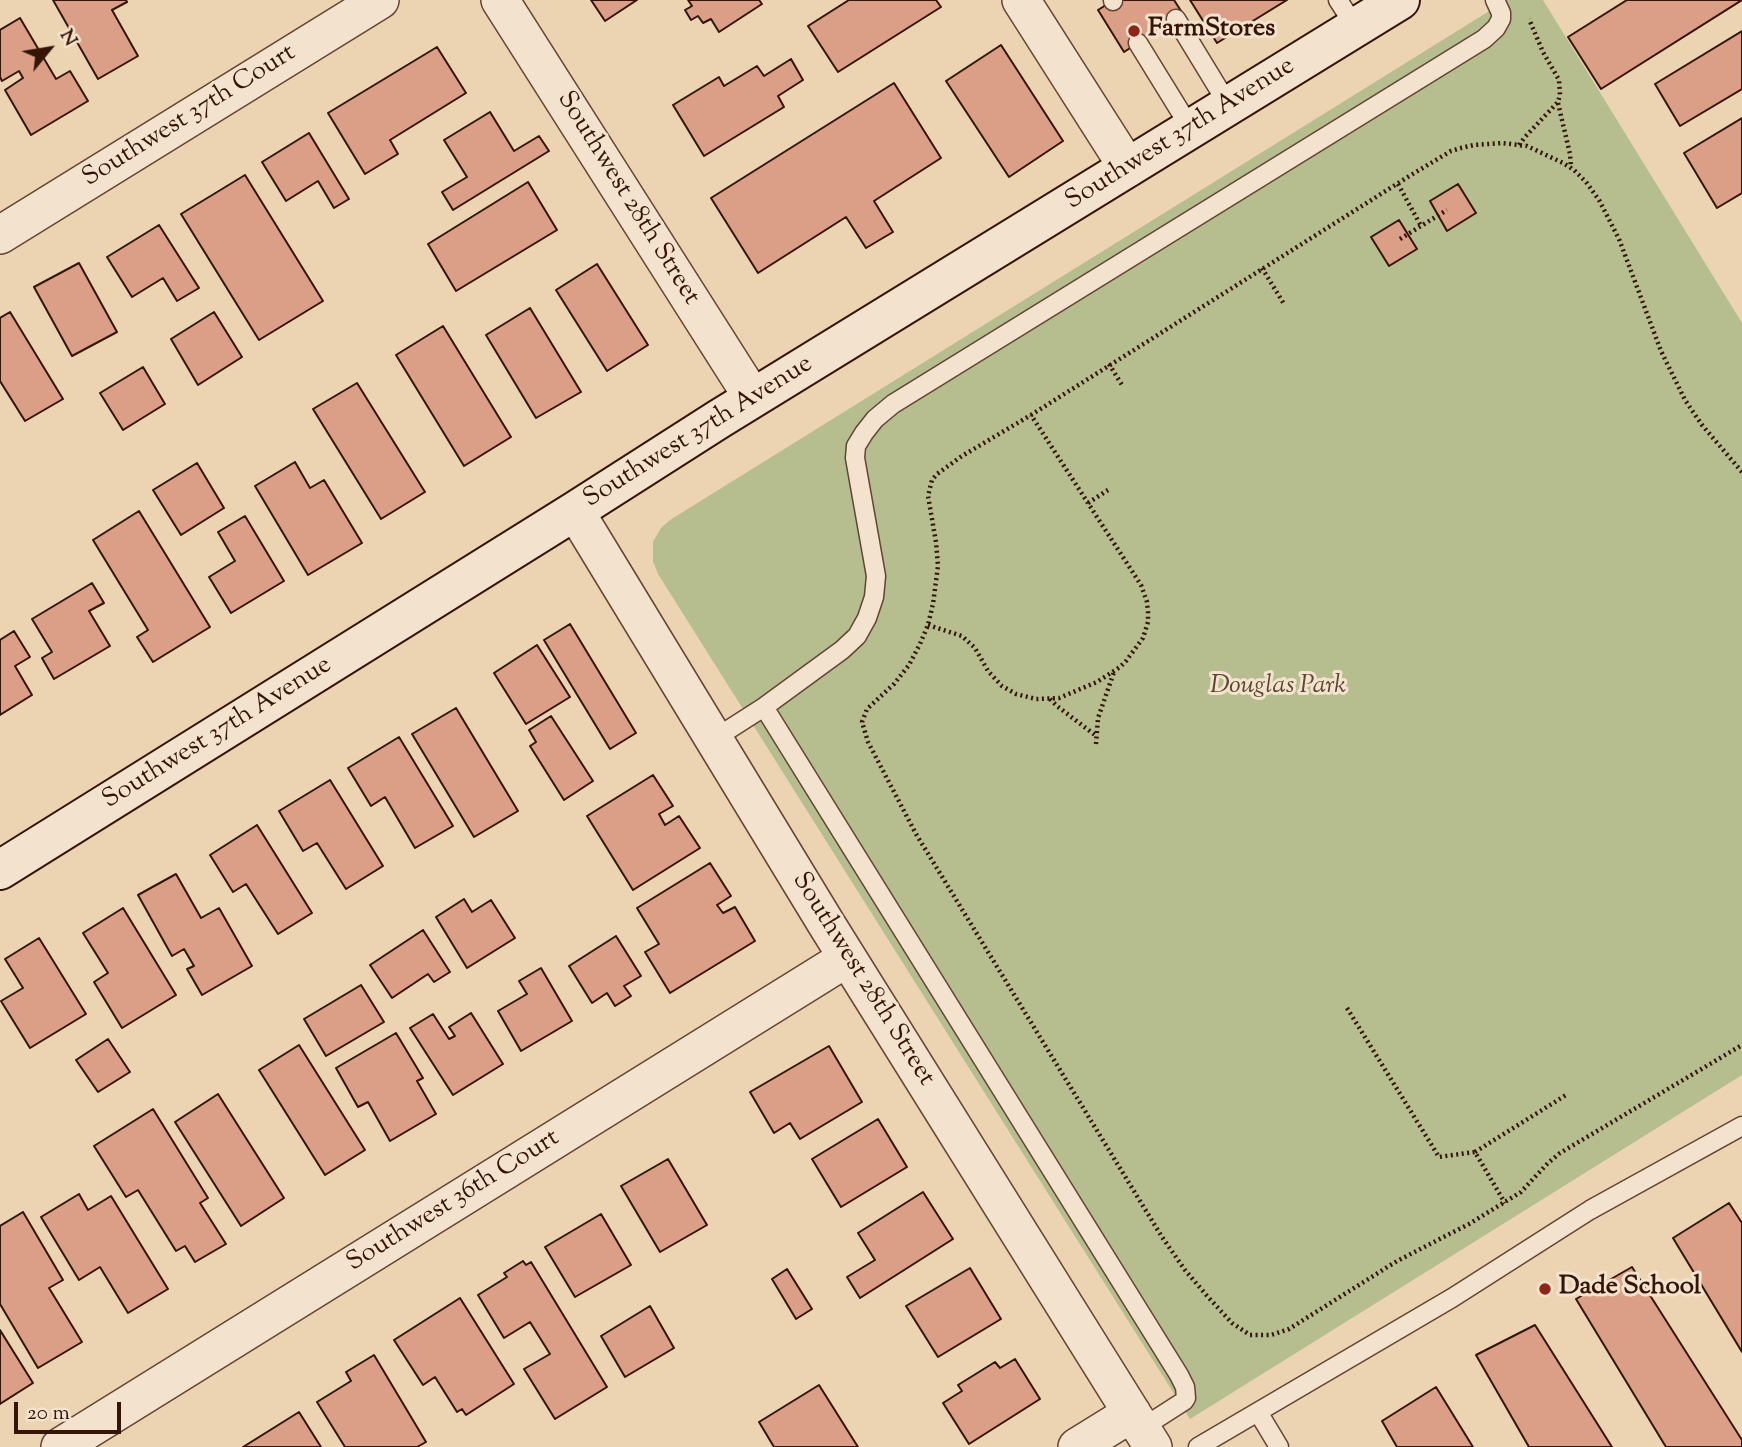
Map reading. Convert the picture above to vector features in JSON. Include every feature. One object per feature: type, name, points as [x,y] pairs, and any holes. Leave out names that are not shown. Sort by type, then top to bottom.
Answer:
[{"type":"main road","name":"Southwest 37th Avenue","points":[[0,870],[753,398],[1229,106],[1347,14],[1400,0]]},
{"type":"street","name":"Southwest 37th Court","points":[[0,235],[380,0]]},
{"type":"street","name":"Southwest 28th Street","points":[[500,0],[753,398]]},
{"type":"street","points":[[1028,2],[1128,168]]},
{"type":"street","name":"Southwest 28th Street","points":[[575,511],[847,958],[1142,1429]]},
{"type":"street","name":"Southwest 36th Court","points":[[60,1447],[847,958]]},
{"type":"street","points":[[1077,1447],[1142,1429]]},
{"type":"lane","points":[[714,739],[764,708],[842,650],[857,636],[867,618],[874,597],[876,576],[855,458],[856,446],[875,419],[893,404],[1484,40],[1501,19],[1496,0]]},
{"type":"lane","points":[[1176,19],[1229,106]]},
{"type":"lane","points":[[1138,43],[1191,129]]},
{"type":"lane","points":[[764,708],[1185,1387],[1186,1398],[1182,1404],[1142,1429]]},
{"type":"lane","points":[[1198,1447],[1451,1298],[1590,1210],[1742,1126]]},
{"type":"lane","points":[[1258,1412],[1279,1447]]},
{"type":"path","points":[[1524,10],[1559,80],[1558,102],[1571,168]]},
{"type":"path","points":[[1519,145],[1558,102]]},
{"type":"path","points":[[1742,472],[1702,425],[1685,400],[1661,351],[1612,225],[1580,176],[1571,168],[1537,150],[1519,145],[1487,144],[1461,148],[1441,157],[1109,364],[952,463],[932,480],[928,496],[937,566],[928,625],[901,676],[867,709],[862,722],[863,731],[915,834],[1155,1225],[1185,1270],[1219,1310],[1250,1335],[1280,1333],[1407,1255],[1458,1231],[1521,1192],[1560,1153],[1742,1045]]},
{"type":"path","points":[[1398,184],[1421,226]]},
{"type":"path","points":[[1400,239],[1447,210]]},
{"type":"path","points":[[1262,268],[1284,304]]},
{"type":"path","points":[[1109,364],[1122,385]]},
{"type":"path","points":[[928,625],[953,632],[970,642],[994,678],[1009,691],[1027,698],[1059,698],[1086,688],[1132,656],[1143,638],[1148,622],[1147,602],[1136,577],[1031,415]]},
{"type":"path","points":[[1088,503],[1108,490]]},
{"type":"path","points":[[1096,744],[1098,718],[1114,671]]},
{"type":"path","points":[[1050,699],[1096,736]]},
{"type":"path","points":[[1347,1008],[1440,1157],[1475,1152],[1566,1095]]},
{"type":"path","points":[[1475,1152],[1505,1203]]},
{"type":"green space","name":"Douglas Park","points":[[1507,0],[1543,0],[1742,323],[1742,1075],[1190,1419],[658,574],[653,561],[653,542],[661,528],[670,520]]},
{"type":"building","points":[[53,0],[126,0],[127,2],[112,10],[138,56],[98,79]]},
{"type":"building","points":[[591,0],[637,0],[605,21]]},
{"type":"building","points":[[688,0],[759,0],[762,4],[719,32],[711,19],[703,23],[698,16],[691,20],[685,10],[692,6]]},
{"type":"building","points":[[849,0],[936,0],[941,7],[838,72],[808,26]]},
{"type":"building","name":"FarmStores","points":[[1114,0],[1174,0],[1183,14],[1124,52],[1098,10]]},
{"type":"building","points":[[1190,0],[1287,0],[1217,43]]},
{"type":"building","points":[[1627,0],[1742,0],[1601,89],[1568,37]]},
{"type":"building","points":[[20,18],[56,79],[70,71],[88,101],[31,135],[5,90],[23,78],[19,71],[2,81],[0,77],[0,30]]},
{"type":"building","points":[[1742,31],[1742,89],[1680,126],[1655,84]]},
{"type":"building","points":[[1001,45],[1063,141],[1009,177],[946,81]]},
{"type":"building","points":[[437,47],[466,93],[390,140],[398,154],[365,174],[328,113]]},
{"type":"building","points":[[791,59],[803,80],[778,96],[784,107],[704,156],[673,105],[719,77],[724,86],[757,66],[764,76]]},
{"type":"building","points":[[894,83],[941,158],[874,201],[893,232],[866,248],[846,217],[758,273],[711,198]]},
{"type":"building","points":[[490,112],[514,151],[539,136],[549,151],[453,210],[442,192],[467,177],[444,140]]},
{"type":"building","points":[[1742,118],[1742,193],[1717,208],[1684,153]]},
{"type":"building","points":[[309,133],[349,199],[334,208],[318,181],[286,201],[262,162]]},
{"type":"building","points":[[245,175],[323,301],[259,340],[181,214]]},
{"type":"building","points":[[528,182],[557,230],[456,291],[428,244]]},
{"type":"building","points":[[1458,184],[1476,213],[1447,231],[1430,201]]},
{"type":"building","points":[[1399,220],[1417,249],[1389,266],[1371,237]]},
{"type":"building","points":[[159,225],[199,288],[177,301],[163,278],[132,297],[107,257]]},
{"type":"building","points":[[79,263],[117,332],[72,356],[34,287]]},
{"type":"building","points":[[597,264],[648,345],[607,371],[556,290]]},
{"type":"building","points":[[530,308],[581,392],[536,418],[486,335]]},
{"type":"building","points":[[10,312],[63,399],[25,421],[0,381],[0,318]]},
{"type":"building","points":[[214,312],[242,357],[198,385],[171,339]]},
{"type":"building","points":[[443,326],[511,437],[464,466],[396,355]]},
{"type":"building","points":[[143,367],[165,404],[123,430],[100,393]]},
{"type":"building","points":[[357,383],[425,492],[381,519],[313,409]]},
{"type":"building","points":[[295,462],[310,488],[324,480],[362,543],[308,575],[255,486]]},
{"type":"building","points":[[197,463],[224,508],[181,535],[153,490]]},
{"type":"building","points":[[139,511],[210,627],[153,662],[137,637],[148,630],[93,540]]},
{"type":"building","points":[[245,516],[284,581],[231,613],[209,577],[235,561],[218,532]]},
{"type":"building","points":[[92,583],[104,603],[89,611],[110,646],[54,679],[42,658],[52,652],[32,619]]},
{"type":"building","points":[[570,624],[636,733],[610,749],[544,640]]},
{"type":"building","points":[[14,631],[30,657],[15,666],[32,695],[0,715],[0,640]]},
{"type":"building","points":[[537,645],[570,697],[526,724],[494,673]]},
{"type":"building","points":[[456,708],[518,811],[474,837],[412,734]]},
{"type":"building","points":[[551,716],[593,781],[564,800],[530,746],[536,742],[529,730]]},
{"type":"building","points":[[399,737],[453,826],[415,848],[385,797],[371,806],[348,768]]},
{"type":"building","points":[[653,775],[673,806],[659,814],[665,825],[679,816],[700,848],[633,890],[587,816]]},
{"type":"building","points":[[330,780],[383,866],[346,889],[317,843],[303,851],[279,811]]},
{"type":"building","points":[[257,825],[312,913],[278,934],[246,884],[233,892],[210,855]]},
{"type":"building","points":[[710,863],[731,896],[717,905],[723,913],[735,907],[755,941],[670,993],[645,952],[659,944],[637,908]]},
{"type":"building","points":[[176,874],[201,918],[219,908],[252,966],[202,995],[187,969],[194,966],[184,949],[172,956],[138,895]]},
{"type":"building","points":[[464,899],[472,912],[491,900],[515,938],[467,968],[436,917]]},
{"type":"building","points":[[123,908],[176,995],[122,1028],[94,982],[108,973],[83,933]]},
{"type":"building","points":[[423,930],[450,972],[434,982],[428,974],[392,998],[370,965]]},
{"type":"building","points":[[616,936],[641,976],[624,986],[631,996],[615,1006],[607,993],[592,1003],[569,966]]},
{"type":"building","points":[[39,938],[86,1014],[30,1048],[1,1001],[23,988],[5,959]]},
{"type":"building","points":[[541,968],[572,1021],[521,1051],[498,1011],[527,994],[519,981]]},
{"type":"building","points":[[361,985],[384,1022],[326,1056],[304,1019]]},
{"type":"building","points":[[471,1013],[503,1064],[453,1095],[410,1028],[433,1014],[449,1039],[455,1036],[449,1027]]},
{"type":"building","points":[[396,1033],[423,1078],[417,1081],[436,1114],[390,1141],[368,1102],[358,1107],[336,1068]]},
{"type":"building","points":[[108,1039],[130,1072],[98,1092],[76,1060]]},
{"type":"building","points":[[299,1045],[365,1150],[325,1175],[259,1070]]},
{"type":"building","points":[[829,1046],[862,1102],[800,1139],[790,1123],[774,1133],[750,1092]]},
{"type":"building","points":[[218,1094],[284,1198],[241,1226],[175,1122]]},
{"type":"building","points":[[153,1109],[208,1198],[200,1203],[226,1244],[195,1262],[185,1246],[176,1251],[138,1190],[126,1197],[94,1146]]},
{"type":"building","points":[[878,1119],[907,1167],[841,1207],[812,1159]]},
{"type":"building","points":[[668,1159],[707,1225],[660,1252],[621,1186]]},
{"type":"building","points":[[923,1192],[953,1239],[860,1298],[847,1277],[875,1260],[858,1233]]},
{"type":"building","points":[[79,1194],[88,1210],[111,1196],[168,1289],[128,1313],[100,1267],[79,1280],[41,1217]]},
{"type":"building","points":[[1729,1203],[1742,1223],[1742,1352],[1673,1238]]},
{"type":"building","points":[[23,1212],[63,1280],[49,1288],[82,1342],[38,1368],[0,1304],[0,1226]]},
{"type":"building","points":[[601,1214],[631,1265],[575,1297],[545,1247]]},
{"type":"building","points":[[523,1261],[526,1265],[531,1262],[607,1387],[555,1419],[524,1369],[550,1354],[530,1322],[504,1338],[478,1295],[507,1277],[504,1273]]},
{"type":"building","points":[[1632,1267],[1742,1440],[1742,1447],[1666,1447],[1576,1299]]},
{"type":"building","points":[[970,1268],[1001,1319],[938,1357],[906,1306]]},
{"type":"building","points":[[787,1269],[812,1309],[796,1319],[772,1279]]},
{"type":"building","points":[[460,1298],[514,1384],[466,1415],[462,1409],[457,1412],[435,1377],[423,1385],[394,1340]]},
{"type":"building","points":[[650,1306],[674,1348],[625,1377],[601,1336]]},
{"type":"building","points":[[1535,1325],[1612,1447],[1529,1447],[1476,1355]]},
{"type":"building","points":[[0,1330],[33,1383],[0,1404]]},
{"type":"building","points":[[374,1355],[426,1442],[417,1447],[345,1447],[317,1402],[351,1381],[346,1372]]},
{"type":"building","points":[[1015,1359],[1040,1399],[969,1444],[943,1403],[962,1391],[958,1385],[995,1362],[1000,1368]]},
{"type":"building","points":[[819,1385],[858,1447],[774,1447],[759,1422]]},
{"type":"building","points":[[1436,1387],[1473,1447],[1397,1447],[1382,1421]]},
{"type":"building","points":[[299,1412],[321,1447],[243,1447]]},
{"type":"place","name":"FarmStores","points":[[1134,31]]},
{"type":"place","name":"Dade School","points":[[1545,1289]]}]
